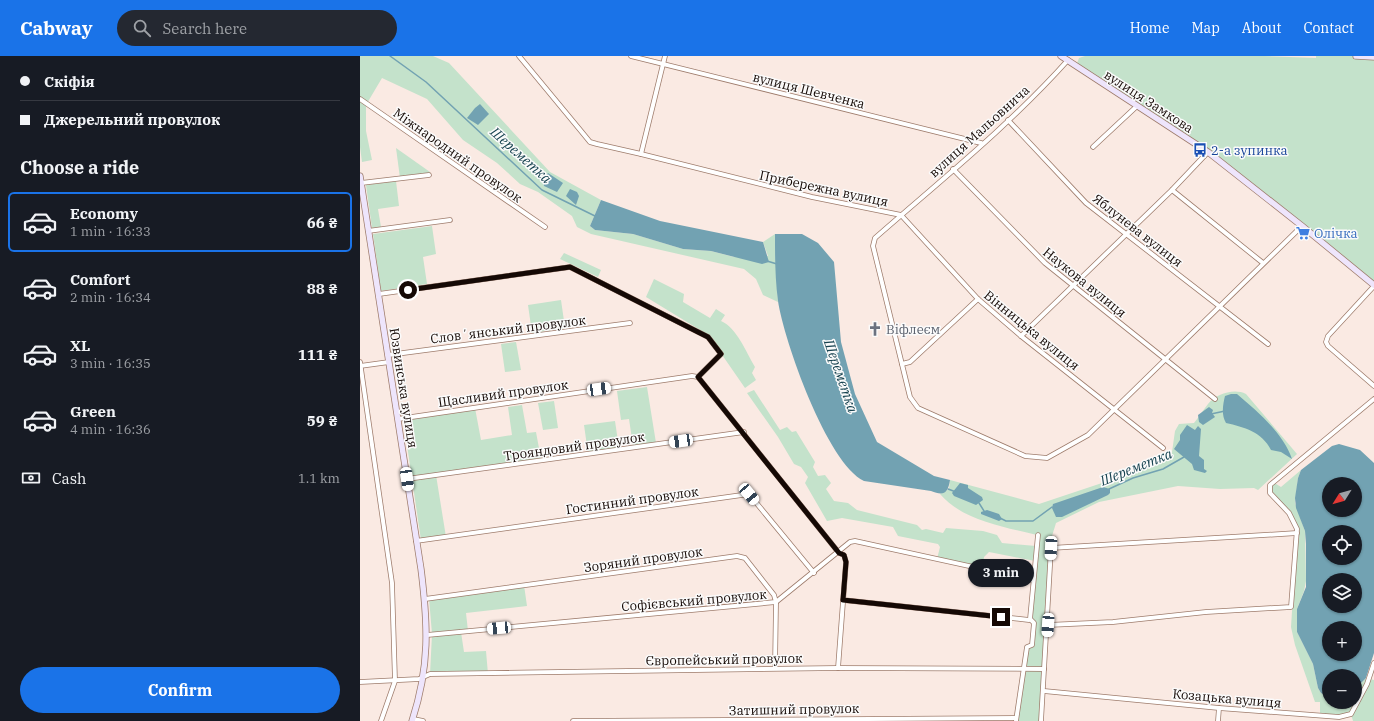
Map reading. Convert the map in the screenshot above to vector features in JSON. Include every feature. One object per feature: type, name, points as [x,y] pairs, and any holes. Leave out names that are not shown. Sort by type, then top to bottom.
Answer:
[{"type":"main road","name":"вулиця Замкова","points":[[1061,56],[1208,152],[1374,285]]},
{"type":"main road","points":[[1356,56],[1374,57]]},
{"type":"main road","name":"Юзвинська вулиця","points":[[360,176],[425,599],[427,635],[424,676],[413,720]]},
{"type":"street","name":"Прибережна вулиця","points":[[519,56],[590,142],[812,197],[901,215]]},
{"type":"street","name":"вулиця Шевченка","points":[[631,56],[981,144]]},
{"type":"street","points":[[641,154],[665,56]]},
{"type":"street","name":"вулиця Мальовнича","points":[[901,215],[1008,120],[1050,80],[1068,60]]},
{"type":"street","name":"Міжнародний провулок","points":[[360,99],[545,227]]},
{"type":"street","points":[[1093,148],[1137,106]]},
{"type":"street","name":"Яблунева вулиця","points":[[1008,120],[1086,203],[1127,233],[1268,344]]},
{"type":"street","points":[[1020,336],[1172,190],[1208,152]]},
{"type":"street","name":"Наукова вулиця","points":[[953,169],[1044,263],[1215,400]]},
{"type":"street","points":[[361,183],[429,175]]},
{"type":"street","points":[[1172,190],[1263,263]]},
{"type":"street","name":"Прибережна вулиця","points":[[901,215],[875,238],[873,246],[910,397],[918,408],[1025,456],[1047,458],[1088,436],[1302,226]]},
{"type":"street","name":"Вінницька вулиця","points":[[901,215],[978,299],[1020,336],[1163,448]]},
{"type":"street","points":[[368,231],[450,220]]},
{"type":"street","points":[[379,294],[570,267],[708,337],[721,354],[698,377],[744,432],[839,553],[844,555],[846,562],[838,668]]},
{"type":"street","points":[[1374,285],[1328,336],[1326,342],[1328,346],[1374,386]]},
{"type":"street","points":[[902,364],[910,362],[978,299]]},
{"type":"street","name":"Словʼянський провулок","points":[[388,355],[630,323]]},
{"type":"street","points":[[381,721],[395,681],[392,583],[361,365],[389,362]]},
{"type":"street","name":"Щасливий провулок","points":[[398,419],[692,376],[698,377]]},
{"type":"street","points":[[1048,625],[1113,622],[1206,612],[1290,608],[1292,606],[1297,533],[1290,514],[1270,493],[1270,485],[1374,399]]},
{"type":"street","name":"Трояндовий провулок","points":[[407,479],[744,432]]},
{"type":"street","name":"Гостинний провулок","points":[[416,541],[749,494],[814,573]]},
{"type":"street","points":[[1041,721],[1048,625],[1051,548],[1297,533]]},
{"type":"street","points":[[1016,719],[1027,647],[1032,645],[1034,623],[1030,619],[1038,535]]},
{"type":"street","name":"Софієвський провулок","points":[[427,635],[776,602],[839,553],[850,542],[858,541],[1033,580]]},
{"type":"street","name":"Зоряний провулок","points":[[425,599],[738,556],[744,558],[774,595],[776,602]]},
{"type":"street","points":[[843,600],[1029,620]]},
{"type":"street","points":[[775,668],[776,602]]},
{"type":"street","name":"Козацька вулиця","points":[[1044,691],[1219,708],[1347,716],[1351,714],[1360,700],[1374,662]]},
{"type":"street","name":"Європейський провулок","points":[[360,682],[419,679],[424,676],[775,668],[1044,669]]},
{"type":"street","points":[[1218,721],[1219,708]]},
{"type":"street","name":"Затишний провулок","points":[[573,721],[1016,719]]},
{"type":"street","points":[[413,720],[423,721]]},
{"type":"green space","points":[[360,56],[433,56],[449,63],[550,172],[601,200],[590,226],[595,230],[633,234],[683,249],[711,251],[734,257],[768,256],[763,242],[775,234],[778,302],[763,295],[756,279],[744,269],[591,234],[577,227],[572,216],[538,192],[520,184],[497,163],[463,140],[427,99],[382,78],[366,105],[366,131],[372,160],[362,162],[360,147]]},
{"type":"green space","points":[[1085,56],[1264,56],[1316,58],[1316,56],[1374,56],[1374,285],[1208,152],[1076,66],[1079,58]]},
{"type":"green space","points":[[396,148],[430,172],[429,175],[400,178]]},
{"type":"green space","points":[[396,181],[399,206],[378,209],[381,227],[372,228],[366,185]]},
{"type":"green space","points":[[432,226],[436,254],[423,257],[427,284],[381,291],[373,234]]},
{"type":"green space","points":[[564,253],[601,270],[598,277],[560,259]]},
{"type":"green space","points":[[654,279],[684,294],[683,302],[710,318],[716,309],[725,315],[721,321],[732,329],[741,341],[755,367],[752,373],[756,380],[745,388],[705,333],[646,297]]},
{"type":"green space","points":[[561,300],[565,328],[532,333],[528,305]]},
{"type":"green space","points":[[516,342],[521,370],[505,372],[501,344]]},
{"type":"green space","points":[[647,387],[656,443],[633,446],[629,419],[621,420],[617,391]]},
{"type":"green space","points":[[754,390],[780,430],[787,427],[792,432],[796,431],[815,462],[813,467],[818,476],[825,475],[831,483],[826,489],[834,501],[848,503],[857,510],[917,525],[922,530],[926,529],[943,533],[946,528],[983,531],[997,535],[1002,543],[1036,546],[1037,535],[985,522],[960,511],[940,494],[949,489],[950,480],[1039,504],[1171,459],[1175,431],[1179,424],[1194,423],[1211,400],[1220,395],[1231,392],[1241,392],[1246,394],[1297,454],[1258,490],[1254,488],[1220,489],[1178,486],[1099,502],[1056,523],[1052,536],[1041,721],[1016,721],[1027,647],[1032,644],[1034,623],[1030,619],[1035,561],[989,552],[984,557],[982,570],[937,559],[940,547],[938,544],[898,536],[893,527],[842,518],[827,521],[805,483],[808,477],[801,467],[794,464],[778,437],[747,393]]},
{"type":"green space","points":[[554,401],[558,428],[543,430],[538,403]]},
{"type":"green space","points":[[522,405],[527,433],[536,432],[541,459],[436,475],[446,537],[421,540],[403,418],[475,408],[481,440],[512,435],[508,407]]},
{"type":"green space","points":[[615,421],[619,448],[588,453],[584,425]]},
{"type":"green space","points":[[1301,470],[1298,478],[1295,503],[1305,531],[1306,581],[1297,609],[1297,632],[1313,664],[1318,688],[1322,694],[1322,709],[1362,709],[1362,682],[1366,678],[1374,680],[1374,721],[1353,721],[1351,714],[1347,716],[1320,715],[1320,702],[1315,702],[1295,645],[1291,627],[1297,533],[1293,520],[1272,495],[1270,485],[1273,482],[1281,487]]},
{"type":"green space","points":[[524,585],[527,606],[466,613],[468,631],[461,632],[464,652],[486,651],[488,674],[430,674],[432,634],[429,598]]},
{"type":"water","points":[[480,104],[489,114],[478,125],[467,118]]},
{"type":"water","points":[[548,173],[563,183],[557,192],[544,186],[543,180]]},
{"type":"water","points":[[570,189],[577,192],[579,196],[576,205],[566,196]]},
{"type":"water","points":[[601,200],[660,221],[763,242],[769,262],[762,264],[711,251],[683,249],[633,234],[595,230],[590,226]]},
{"type":"water","points":[[775,234],[802,234],[818,243],[834,262],[841,342],[855,394],[877,442],[934,476],[950,480],[948,488],[944,493],[864,481],[850,470],[836,451],[822,427],[809,399],[798,371],[782,319],[776,284]]},
{"type":"water","points":[[1237,394],[1269,423],[1288,449],[1292,459],[1281,452],[1271,450],[1263,439],[1252,431],[1226,423],[1223,413],[1225,396]]},
{"type":"water","points":[[1209,407],[1213,410],[1212,413],[1215,417],[1203,425],[1199,422],[1198,415]]},
{"type":"water","points":[[1187,425],[1195,430],[1198,426],[1201,429],[1199,456],[1204,460],[1204,469],[1207,471],[1205,473],[1194,470],[1192,464],[1174,449],[1180,440],[1180,435]]},
{"type":"water","points":[[1339,444],[1360,450],[1374,463],[1374,653],[1366,678],[1362,682],[1362,669],[1322,669],[1322,694],[1318,688],[1313,664],[1297,632],[1297,609],[1306,587],[1305,531],[1296,508],[1295,498],[1298,478],[1301,470],[1332,446]]},
{"type":"water","points":[[960,483],[968,485],[968,488],[982,497],[983,500],[976,505],[954,496],[952,493]]},
{"type":"water","points":[[1103,487],[1110,489],[1110,493],[1108,495],[1062,517],[1056,517],[1052,508],[1053,504]]},
{"type":"water","points":[[987,510],[999,514],[1002,519],[999,521],[981,514],[981,512]]},
{"type":"waterway","name":"Шереметка","points":[[390,56],[426,82],[542,190],[597,217]]},
{"type":"waterway","name":"Шереметка","points":[[767,261],[777,264]]},
{"type":"waterway","name":"Шереметка","points":[[1211,414],[1225,411]]},
{"type":"waterway","name":"Шереметка","points":[[1109,489],[1133,478],[1163,469],[1184,457]]},
{"type":"waterway","name":"Шереметка","points":[[948,489],[956,492]]},
{"type":"waterway","name":"Шереметка","points":[[979,503],[984,511]]},
{"type":"waterway","name":"Шереметка","points":[[1000,518],[1006,521],[1033,521],[1052,507]]},
{"type":"place","name":"2-а зупинка","points":[[1200,150]]},
{"type":"place","name":"Олічка","points":[[1303,233]]},
{"type":"place","name":"Віфлеєм","points":[[875,329]]},
{"type":"route","points":[[408,290],[570,267],[708,337],[721,354],[698,377],[839,553],[844,555],[846,562],[843,600],[1001,617]]}]
